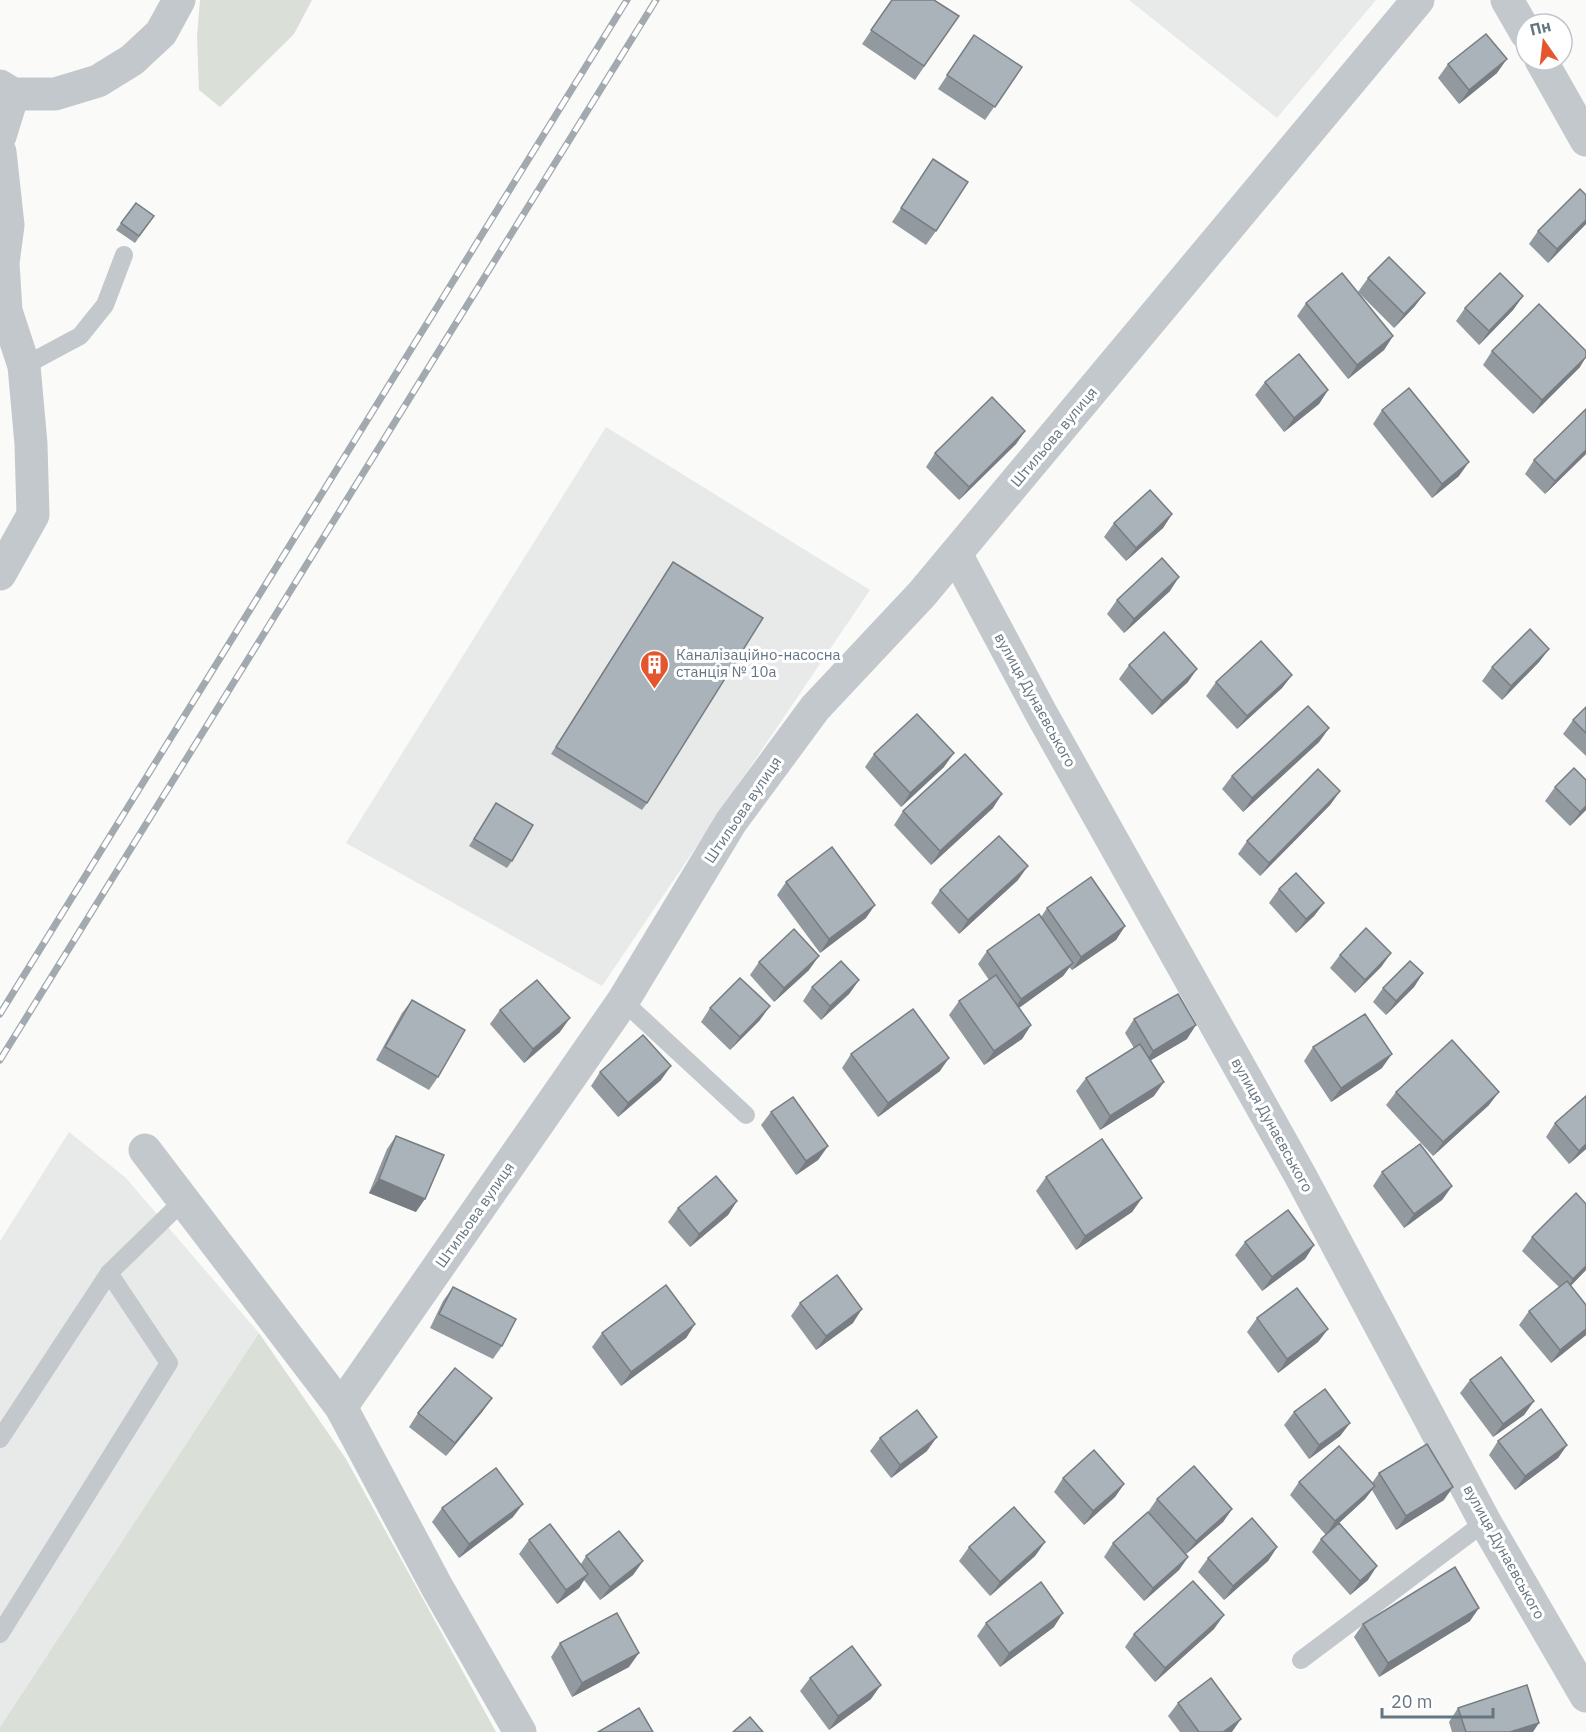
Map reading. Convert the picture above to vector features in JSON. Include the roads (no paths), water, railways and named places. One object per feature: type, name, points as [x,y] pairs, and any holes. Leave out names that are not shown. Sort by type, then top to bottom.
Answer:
[{"type":"street","points":[[0,136],[6,90],[55,94],[98,81],[132,60],[161,33],[179,0]]},
{"type":"street","name":"Штильова вулиця","points":[[341,1407],[623,1001],[730,822],[808,717],[922,594],[1418,0]]},
{"type":"street","points":[[1548,72],[1586,140]]},
{"type":"street","points":[[0,152],[8,225],[3,263],[6,311],[24,366],[31,444],[33,515],[0,574]]},
{"type":"street","name":"вулиця Дунаєвського","points":[[956,554],[1041,713],[1300,1174],[1485,1522],[1586,1696]]},
{"type":"street","points":[[145,1150],[341,1407],[437,1587],[520,1732]]},
{"type":"lane","points":[[24,366],[80,336],[105,305],[124,255]]},
{"type":"lane","points":[[623,1001],[746,1115]]},
{"type":"lane","points":[[0,1438],[109,1273],[183,1201]]},
{"type":"lane","points":[[0,1634],[170,1364],[109,1273]]},
{"type":"lane","points":[[1301,1660],[1485,1522]]},
{"type":"railway","points":[[0,1014],[627,0]]},
{"type":"railway","points":[[0,1060],[656,0]]},
{"type":"place","name":"Каналізаційно-насосна станція № 10а","points":[[655,690]]}]
